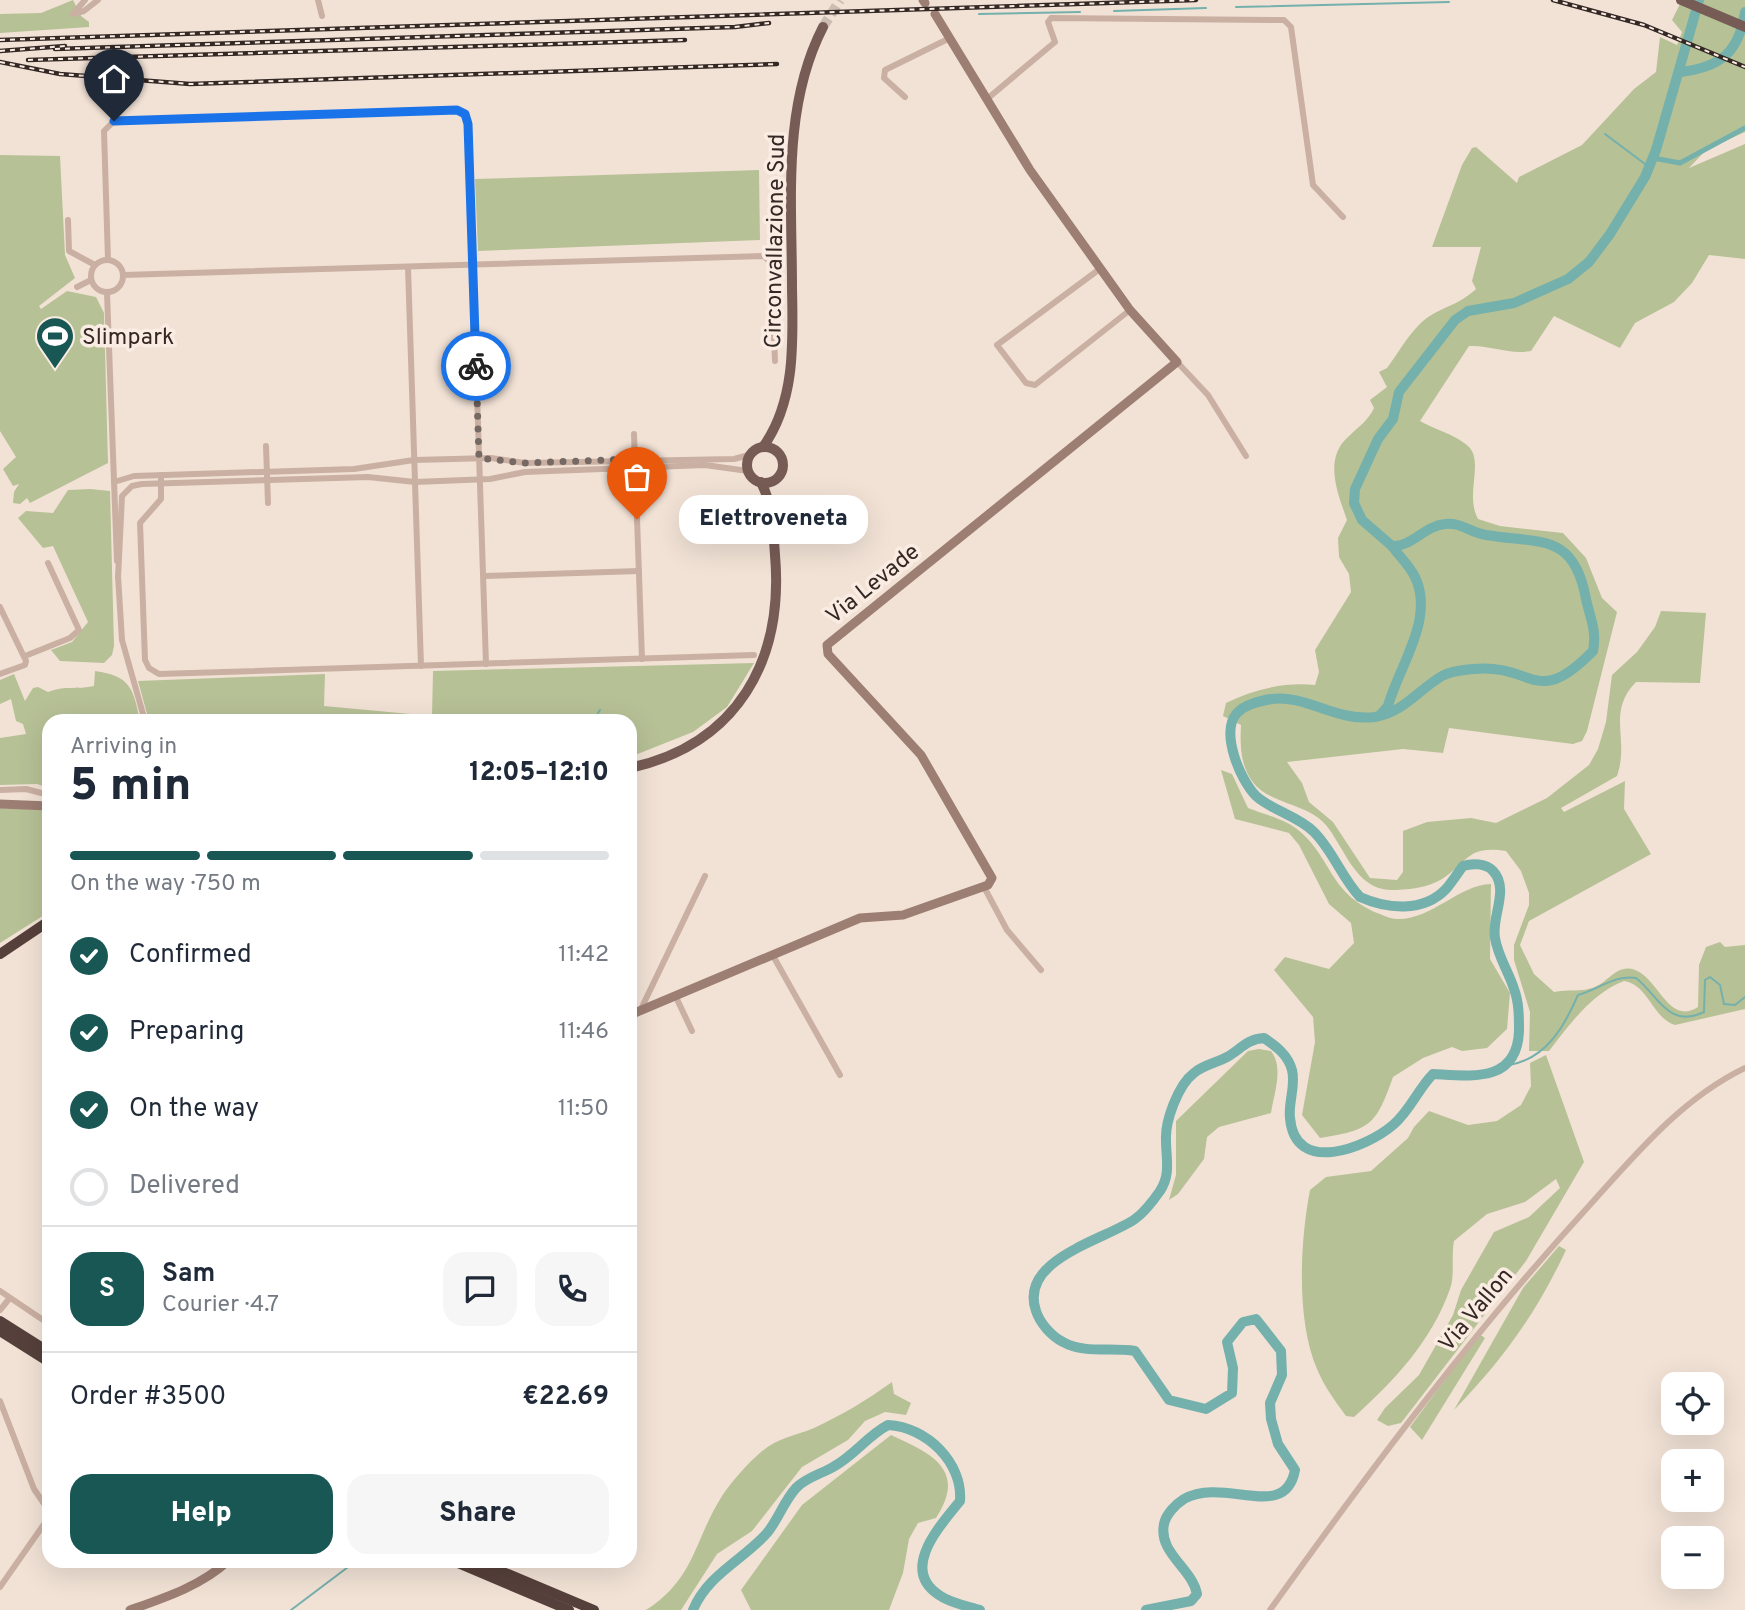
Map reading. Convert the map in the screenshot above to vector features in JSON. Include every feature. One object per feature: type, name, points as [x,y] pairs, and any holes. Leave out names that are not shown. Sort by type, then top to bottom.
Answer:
[{"type":"highway","points":[[0,954],[42,926]]},
{"type":"highway","points":[[0,1321],[42,1348]]},
{"type":"highway","points":[[0,1331],[42,1358]]},
{"type":"highway","points":[[470,1568],[569,1610]]},
{"type":"highway","points":[[494,1568],[594,1610]]},
{"type":"main road","points":[[1682,0],[1745,27]]},
{"type":"main road","name":"Circonvallazione Sud","points":[[779,417],[793,354],[791,172],[794,122],[805,73],[823,27]]},
{"type":"main road","points":[[772,505],[761,482],[748,471],[749,455],[763,447],[779,417]]},
{"type":"main road","points":[[637,766],[653,763],[695,743],[730,713],[758,674],[771,638],[777,601],[772,505],[773,480],[782,469],[782,459],[777,451],[779,417]]},
{"type":"main road","points":[[763,447],[777,451]]},
{"type":"main road","points":[[761,482],[773,480]]},
{"type":"street","points":[[85,0],[73,14],[98,0]]},
{"type":"street","points":[[318,0],[322,16]]},
{"type":"street","points":[[935,15],[1030,170],[1130,310],[1208,395],[1246,456]]},
{"type":"street","points":[[987,99],[1055,42],[1048,22],[1051,18],[1284,20],[1291,27],[1312,185],[1343,217]]},
{"type":"street","points":[[905,97],[884,78],[885,70],[950,38]]},
{"type":"street","points":[[108,260],[104,131],[114,121],[457,110],[465,114],[468,124],[486,664]]},
{"type":"street","points":[[68,220],[69,250],[74,256],[95,265],[108,260],[118,265],[123,275]]},
{"type":"street","points":[[123,275],[764,256],[771,263],[775,361]]},
{"type":"street","points":[[78,287],[91,280],[95,265]]},
{"type":"street","points":[[408,267],[421,666]]},
{"type":"street","points":[[1101,268],[997,345],[1026,383],[1035,385],[1130,310]]},
{"type":"street","points":[[91,280],[97,289],[107,293],[117,288],[123,275]]},
{"type":"street","points":[[107,293],[122,640],[143,714]]},
{"type":"street","name":"Via Levade","points":[[984,887],[992,878],[921,755],[828,653],[827,645],[1177,362]]},
{"type":"street","points":[[634,434],[642,659]]},
{"type":"street","points":[[266,446],[268,503]]},
{"type":"street","points":[[114,482],[132,486],[162,484],[370,468],[414,460],[479,458],[525,463],[734,459],[749,455]]},
{"type":"street","points":[[114,461],[123,472],[134,476]]},
{"type":"street","points":[[114,482],[134,476],[161,475],[368,477],[415,482],[480,480],[525,472],[705,465],[748,471]]},
{"type":"street","points":[[161,475],[161,499],[140,523],[144,652],[152,671],[164,675],[754,655]]},
{"type":"street","points":[[118,578],[122,496],[132,486]]},
{"type":"street","points":[[25,656],[70,638],[79,630],[47,563]]},
{"type":"street","points":[[484,576],[639,571]]},
{"type":"street","points":[[0,607],[25,656],[25,665],[0,674]]},
{"type":"street","points":[[0,790],[26,789],[42,793]]},
{"type":"street","points":[[0,804],[42,807]]},
{"type":"street","points":[[640,1010],[705,876]]},
{"type":"street","points":[[637,1012],[860,918],[903,915],[984,887],[1007,930],[1041,970]]},
{"type":"street","points":[[772,954],[839,1075]]},
{"type":"street","points":[[675,995],[692,1031]]},
{"type":"street","name":"Via Vallon","points":[[1270,1610],[1449,1368],[1521,1281],[1666,1125],[1715,1083],[1745,1068]]},
{"type":"street","points":[[0,1291],[42,1320]]},
{"type":"street","points":[[0,1310],[9,1299]]},
{"type":"street","points":[[0,1401],[34,1489],[42,1501]]},
{"type":"street","points":[[0,1587],[42,1527]]},
{"type":"street","points":[[130,1610],[166,1598],[220,1568]]},
{"type":"green space","points":[[73,0],[81,16],[89,22],[89,27],[0,33],[0,14],[41,13]]},
{"type":"green space","points":[[1682,0],[1745,0],[1745,132],[1707,149],[1689,168],[1745,144],[1745,259],[1709,255],[1692,283],[1674,302],[1635,323],[1620,348],[1554,316],[1531,351],[1515,352],[1469,346],[1420,421],[1453,436],[1470,448],[1475,463],[1473,500],[1478,519],[1500,526],[1563,533],[1586,558],[1602,598],[1617,612],[1587,731],[1582,741],[1573,744],[1449,728],[1443,753],[1403,749],[1287,762],[1302,783],[1309,802],[1333,822],[1370,878],[1397,880],[1403,872],[1403,831],[1427,822],[1471,818],[1496,823],[1547,798],[1589,765],[1598,749],[1606,722],[1612,675],[1637,652],[1655,627],[1661,611],[1706,613],[1700,683],[1636,682],[1622,704],[1621,750],[1617,776],[1561,808],[1564,812],[1625,781],[1624,809],[1651,854],[1529,921],[1520,945],[1534,974],[1554,992],[1592,988],[1617,972],[1628,969],[1643,975],[1671,1006],[1688,1011],[1698,1007],[1699,965],[1706,947],[1720,942],[1725,947],[1745,945],[1745,1009],[1675,1025],[1661,1016],[1639,989],[1624,981],[1612,986],[1591,1002],[1549,1051],[1529,1051],[1530,1012],[1514,960],[1514,945],[1529,905],[1529,893],[1521,871],[1506,851],[1483,850],[1475,853],[1442,879],[1424,886],[1396,890],[1378,888],[1359,874],[1332,833],[1317,817],[1259,789],[1248,774],[1243,761],[1241,725],[1223,716],[1226,703],[1248,694],[1281,686],[1315,685],[1319,672],[1315,650],[1351,592],[1349,574],[1339,557],[1338,538],[1347,520],[1335,477],[1336,456],[1340,446],[1372,412],[1374,408],[1370,400],[1387,387],[1379,372],[1387,368],[1413,331],[1433,314],[1460,301],[1476,289],[1472,281],[1481,247],[1432,247],[1462,165],[1472,148],[1476,147],[1517,183],[1519,177],[1582,145],[1634,89],[1656,72],[1660,37],[1677,45],[1682,32],[1672,20]]},
{"type":"green space","points":[[0,155],[60,156],[65,255],[75,278],[39,306],[41,309],[67,291],[96,297],[104,313],[108,463],[30,503],[27,498],[20,504],[13,503],[14,492],[19,484],[13,486],[3,469],[16,457],[0,431]]},
{"type":"green space","points":[[759,170],[760,240],[478,251],[475,179]]},
{"type":"green space","points":[[68,490],[110,491],[114,646],[112,655],[104,663],[60,661],[51,650],[72,642],[88,622],[53,546],[43,548],[18,518],[26,511],[53,513]]},
{"type":"green space","points":[[754,663],[727,707],[693,732],[637,754],[637,714],[432,714],[433,671]]},
{"type":"green space","points":[[95,671],[123,680],[132,692],[138,714],[42,714],[42,786],[0,785],[0,738],[26,734],[23,724],[16,721],[11,699],[0,704],[0,680],[14,674],[25,701],[33,688],[38,687],[48,692],[94,686]]},
{"type":"green space","points":[[325,674],[324,706],[410,714],[147,714],[138,681]]},
{"type":"green space","points":[[1221,770],[1232,774],[1248,808],[1297,829],[1318,851],[1348,895],[1377,913],[1394,919],[1410,918],[1467,890],[1491,884],[1490,959],[1510,993],[1507,1029],[1487,1048],[1462,1051],[1452,1047],[1423,1058],[1393,1077],[1382,1106],[1369,1122],[1351,1132],[1320,1138],[1302,1115],[1315,1042],[1313,1017],[1274,970],[1285,957],[1329,969],[1354,943],[1351,923],[1329,904],[1299,845],[1289,833],[1235,819]]},
{"type":"green space","points":[[0,808],[42,810],[42,916],[0,943]]},
{"type":"green space","points":[[1248,1051],[1271,1051],[1277,1065],[1271,1113],[1219,1127],[1207,1137],[1204,1159],[1178,1194],[1169,1200],[1176,1175],[1176,1121]]},
{"type":"green space","points":[[1546,1055],[1584,1162],[1526,1261],[1401,1423],[1388,1426],[1377,1420],[1385,1408],[1419,1375],[1453,1315],[1461,1290],[1494,1232],[1529,1217],[1560,1188],[1556,1179],[1525,1202],[1487,1214],[1454,1241],[1451,1284],[1433,1326],[1410,1359],[1383,1389],[1354,1417],[1346,1416],[1320,1375],[1310,1349],[1306,1328],[1302,1257],[1310,1190],[1326,1177],[1371,1171],[1408,1138],[1429,1111],[1468,1125],[1497,1121],[1521,1105],[1531,1086],[1530,1063]]},
{"type":"green space","points":[[1559,1246],[1566,1250],[1543,1295],[1503,1354],[1454,1410],[1523,1288]]},
{"type":"green space","points":[[1479,1334],[1485,1338],[1422,1440],[1410,1427]]},
{"type":"green space","points":[[892,1382],[894,1394],[911,1403],[906,1415],[885,1412],[865,1421],[848,1440],[802,1467],[752,1531],[717,1554],[681,1610],[646,1610],[675,1585],[692,1558],[722,1496],[756,1457],[773,1443],[814,1428],[864,1401]]},
{"type":"green space","points":[[891,1435],[931,1456],[946,1475],[948,1487],[945,1501],[936,1518],[918,1523],[909,1539],[903,1573],[889,1610],[751,1610],[741,1590],[802,1505]]},
{"type":"waterway","points":[[1146,1610],[1191,1601],[1197,1594],[1189,1576],[1170,1552],[1163,1534],[1165,1520],[1178,1504],[1200,1493],[1266,1496],[1279,1494],[1289,1486],[1295,1470],[1278,1444],[1270,1403],[1282,1375],[1281,1351],[1256,1319],[1243,1322],[1227,1342],[1233,1368],[1232,1393],[1206,1409],[1169,1400],[1135,1351],[1080,1348],[1071,1346],[1050,1333],[1036,1311],[1034,1293],[1040,1278],[1067,1253],[1135,1219],[1149,1206],[1166,1179],[1166,1132],[1174,1104],[1183,1086],[1198,1070],[1227,1057],[1249,1042],[1264,1038],[1285,1055],[1293,1076],[1290,1118],[1295,1136],[1304,1147],[1318,1152],[1350,1148],[1381,1134],[1399,1119],[1433,1074],[1490,1073],[1510,1060],[1516,1048],[1519,1031],[1518,1010],[1516,994],[1495,938],[1500,886],[1493,871],[1479,864],[1463,866],[1437,897],[1416,905],[1393,906],[1360,897],[1314,832],[1263,801],[1250,789],[1234,756],[1231,743],[1232,721],[1237,713],[1248,705],[1271,699],[1297,700],[1347,716],[1375,717],[1403,706],[1449,673],[1494,669],[1546,681],[1558,678],[1574,668],[1593,651],[1594,630],[1580,577],[1573,562],[1563,552],[1552,545],[1486,535],[1451,524],[1431,528],[1406,543],[1392,546],[1362,520],[1354,503],[1355,489],[1378,439],[1393,419],[1399,392],[1455,320],[1468,311],[1514,303],[1568,279],[1589,262],[1610,234],[1645,177],[1656,150],[1699,0]]},
{"type":"waterway","points":[[1236,7],[1449,2]]},
{"type":"waterway","points":[[1114,11],[1206,8]]},
{"type":"waterway","points":[[979,14],[1080,12]]},
{"type":"waterway","points":[[1681,72],[1707,66],[1726,55],[1738,38],[1745,12]]},
{"type":"waterway","points":[[1653,158],[1680,163],[1745,128]]},
{"type":"waterway","points":[[1605,134],[1649,167]]},
{"type":"waterway","points":[[1380,715],[1388,706],[1413,642],[1421,609],[1415,577],[1392,546]]},
{"type":"waterway","points":[[597,714],[600,710]]},
{"type":"waterway","points":[[1509,1065],[1533,1056],[1552,1040],[1567,1019],[1578,995],[1614,980],[1636,978],[1665,1008],[1681,1016],[1704,1012],[1705,980],[1710,977],[1720,985],[1724,1004],[1735,1005],[1745,997]]},
{"type":"waterway","points":[[693,1610],[716,1577],[767,1533],[796,1488],[841,1462],[888,1425],[916,1432],[929,1440],[940,1450],[956,1473],[960,1501],[927,1547],[923,1573],[928,1584],[939,1595],[980,1610]]},
{"type":"waterway","points":[[291,1610],[347,1568]]},
{"type":"tunnel","points":[[823,27],[840,0]]},
{"type":"railway","points":[[0,40],[1196,0]]},
{"type":"railway","points":[[1553,0],[1644,25],[1745,67]]},
{"type":"railway","points":[[55,49],[735,27],[769,23]]},
{"type":"railway","points":[[28,60],[685,40]]},
{"type":"railway","points":[[0,51],[65,46]]},
{"type":"railway","points":[[0,62],[60,74],[190,84],[777,64]]},
{"type":"way so far","points":[[476,366],[479,458],[525,463],[635,459],[637,519]]},
{"type":"place","name":"Slimpark","points":[[55,370]]},
{"type":"place","name":"Elettroveneta","points":[[637,519]]},
{"type":"route","points":[[114,121],[457,110],[465,114],[468,124],[476,366]]}]
